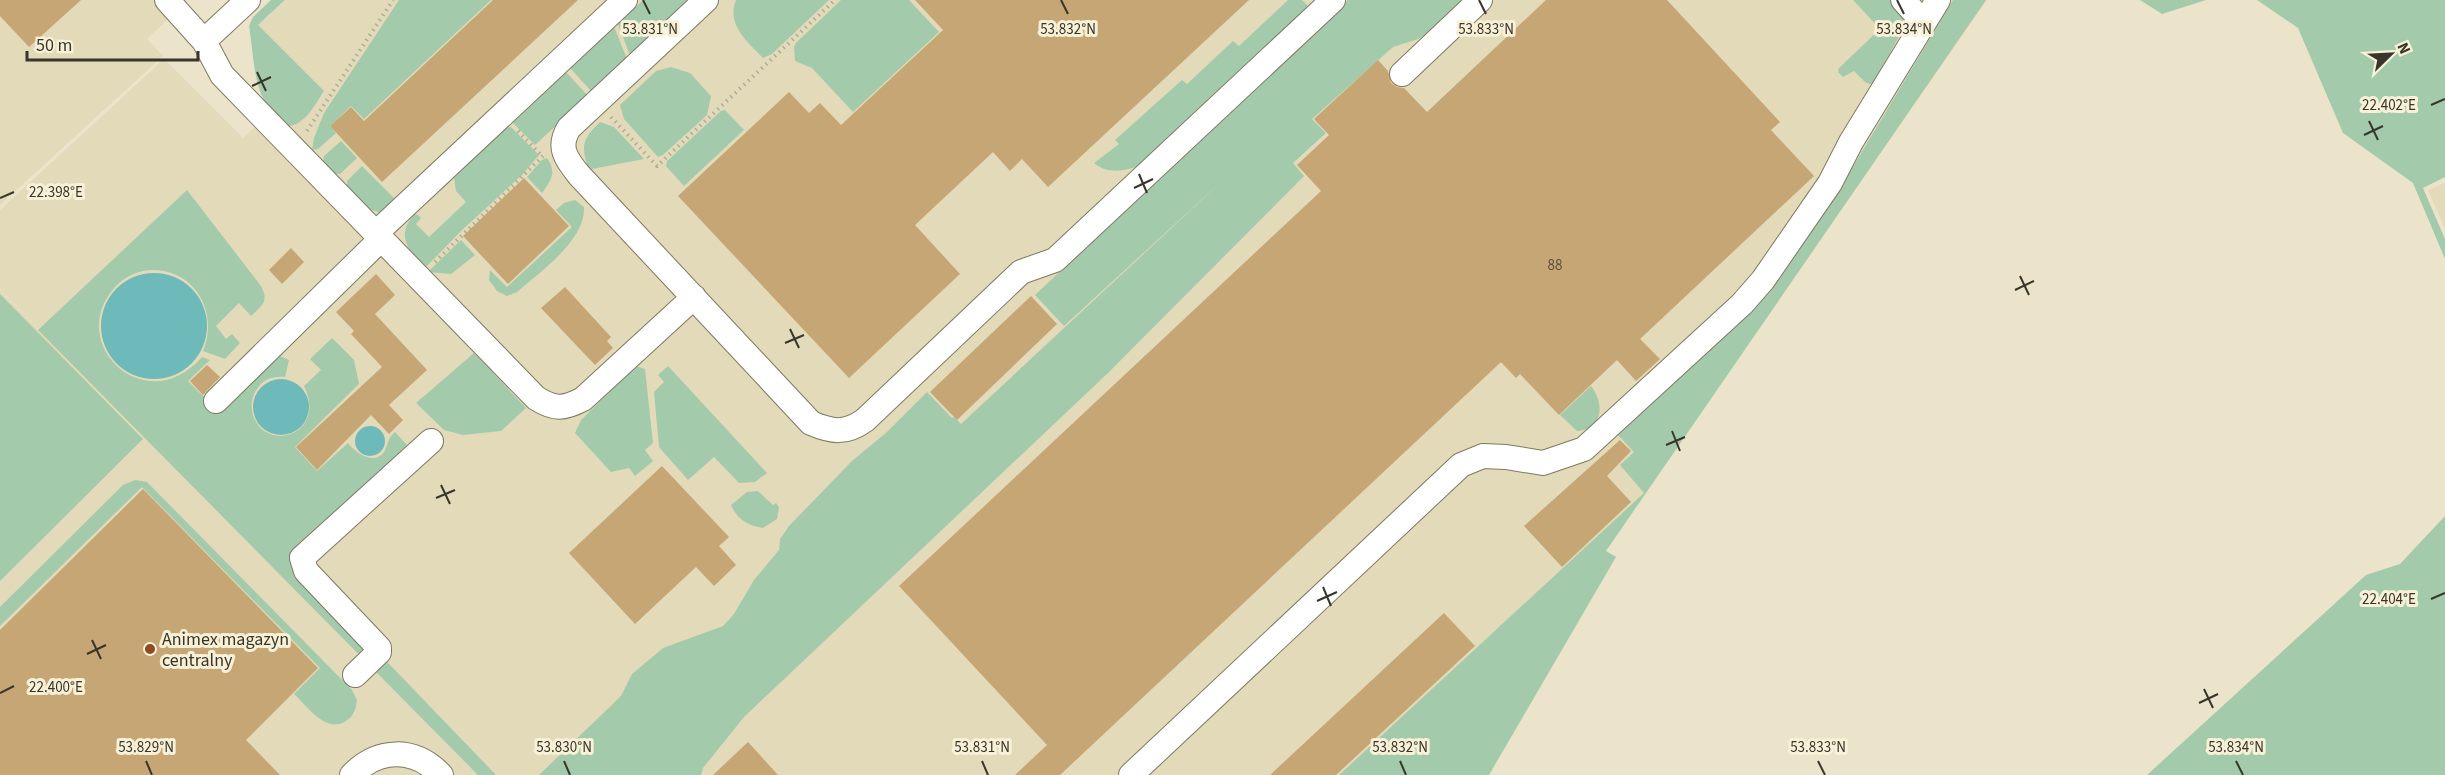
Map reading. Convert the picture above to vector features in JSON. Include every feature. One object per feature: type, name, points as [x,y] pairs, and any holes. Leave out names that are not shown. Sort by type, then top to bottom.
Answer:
[{"type":"street","points":[[167,0],[204,41],[222,75],[537,398],[548,405],[569,407],[583,399],[694,297]]},
{"type":"street","points":[[204,41],[248,0]]},
{"type":"street","points":[[216,401],[502,115],[625,0]]},
{"type":"street","points":[[706,0],[569,128],[552,153],[566,158],[579,175],[812,423],[829,430],[854,428],[865,420],[1021,272],[1054,260],[1333,0]]},
{"type":"street","points":[[1402,74],[1480,0]]},
{"type":"street","points":[[1903,0],[1924,23]]},
{"type":"street","points":[[1131,775],[1461,465],[1484,456],[1543,463],[1584,449],[1742,304],[1763,280],[1830,183],[1851,142],[1938,0]]},
{"type":"street","points":[[356,675],[379,652],[379,648],[306,571],[302,558],[431,441]]},
{"type":"street","points":[[352,775],[368,762],[397,753],[426,762],[441,775]]},
{"type":"path","points":[[292,147],[303,137],[393,0]]},
{"type":"path","points":[[598,102],[657,166],[835,0]]},
{"type":"path","points":[[419,277],[552,153],[502,115]]},
{"type":"shaded area","points":[[0,0],[188,0],[147,39],[163,56],[0,205]]},
{"type":"shaded area","points":[[286,0],[1414,0],[589,775],[0,775],[0,290],[147,439],[0,289],[0,210],[164,59],[243,138],[305,79],[255,28]]},
{"type":"shaded area","points":[[1418,0],[1987,0],[1603,551],[1487,775],[592,775]]},
{"type":"shaded area","points":[[2445,183],[2445,229],[2428,190]]},
{"type":"green space","points":[[271,0],[285,0],[258,25],[324,91],[300,122],[289,126],[265,102],[257,81],[254,63],[249,26],[253,17]]},
{"type":"green space","points":[[399,0],[491,0],[364,119],[351,106],[330,126],[336,133],[318,149],[312,150],[324,113]]},
{"type":"green space","points":[[643,0],[691,0],[632,55],[629,53],[618,24]]},
{"type":"green space","points":[[736,0],[829,0],[772,54],[763,58],[745,39],[736,25],[734,9]]},
{"type":"green space","points":[[841,0],[909,0],[939,32],[853,112],[812,68],[795,61],[796,43]]},
{"type":"green space","points":[[1288,0],[1302,0],[1310,8],[1149,162],[1114,171],[1094,163],[1119,144],[1115,140],[1182,80],[1187,84],[1233,41],[1239,46]]},
{"type":"green space","points":[[1348,0],[1469,0],[1432,31],[1418,39],[1393,47],[1312,119],[1326,133],[1293,163],[1304,176],[1108,373],[744,717],[703,768],[701,775],[539,775],[621,696],[632,674],[663,648],[723,626],[734,614],[754,580],[779,550],[780,539],[789,526],[852,461],[887,432],[927,392],[961,424],[1224,179],[1064,326],[1035,295]]},
{"type":"green space","points":[[1853,0],[1894,0],[1905,15],[1907,22],[1872,85],[1865,82],[1854,71],[1843,77],[1838,72],[1839,68],[1880,29]]},
{"type":"green space","points":[[1953,0],[1986,0],[1606,551],[1616,557],[1489,775],[1339,775],[1644,493],[1620,465],[1634,452],[1618,435],[1767,295],[1839,190]]},
{"type":"green space","points":[[2140,0],[2206,0],[2162,14]]},
{"type":"green space","points":[[2257,0],[2445,0],[2445,177],[2423,188],[2445,239],[2445,259],[2413,183],[2343,133],[2298,28]]},
{"type":"green space","points":[[613,28],[627,59],[592,92],[570,68]]},
{"type":"green space","points":[[671,67],[690,73],[711,96],[707,115],[658,157],[624,119],[620,105],[656,71]]},
{"type":"green space","points":[[566,72],[588,96],[535,145],[512,122]]},
{"type":"green space","points":[[725,110],[744,130],[684,186],[666,166],[667,161],[721,111]]},
{"type":"green space","points":[[600,122],[614,127],[644,159],[592,169],[588,167],[584,153],[585,142]]},
{"type":"green space","points":[[511,127],[539,155],[522,175],[461,231],[424,269],[406,243],[406,229],[409,222],[415,214],[418,215],[421,218],[416,224],[429,237],[466,202],[456,191],[454,178],[506,128]]},
{"type":"green space","points":[[341,141],[357,158],[340,174],[334,174],[323,161],[324,156]]},
{"type":"green space","points":[[547,158],[552,168],[552,176],[542,193],[527,177],[542,160]]},
{"type":"green space","points":[[362,166],[394,198],[392,204],[381,213],[369,209],[347,186],[347,181]]},
{"type":"green space","points":[[187,190],[261,286],[264,302],[251,316],[239,303],[216,326],[226,339],[232,334],[240,343],[225,359],[203,351],[208,323],[206,309],[192,286],[181,277],[168,272],[148,270],[138,272],[116,286],[102,308],[99,330],[105,350],[118,367],[136,378],[157,381],[180,375],[202,357],[210,360],[188,381],[208,401],[273,357],[280,356],[289,360],[285,377],[273,378],[262,383],[252,401],[253,415],[260,427],[269,434],[281,436],[292,434],[302,427],[308,417],[309,403],[304,386],[321,370],[310,359],[332,338],[354,360],[359,384],[295,447],[317,471],[348,443],[361,455],[378,457],[395,432],[407,445],[401,450],[406,457],[291,562],[496,775],[478,775],[38,330]]},
{"type":"green space","points":[[575,200],[584,207],[583,219],[570,243],[549,265],[517,292],[507,296],[497,291],[489,280],[490,270],[507,287],[572,227],[556,210],[564,203]]},
{"type":"green space","points":[[461,240],[475,255],[451,274],[428,272]]},
{"type":"green space","points":[[0,294],[143,439],[0,581]]},
{"type":"green space","points":[[474,353],[526,408],[501,431],[463,435],[444,430],[416,403]]},
{"type":"green space","points":[[636,366],[645,369],[653,443],[645,450],[653,461],[635,476],[629,468],[611,472],[575,433],[581,420]]},
{"type":"green space","points":[[668,366],[767,473],[755,482],[739,483],[714,457],[688,480],[659,447],[654,392],[664,382],[658,375]]},
{"type":"green space","points":[[1591,386],[1600,408],[1597,421],[1586,429],[1577,431],[1560,415]]},
{"type":"green space","points":[[135,480],[147,482],[352,690],[357,700],[354,712],[349,719],[339,724],[324,722],[294,694],[320,668],[142,487],[0,626],[0,607],[123,485]]},
{"type":"green space","points":[[758,491],[773,505],[776,503],[779,507],[777,519],[763,528],[744,521],[731,505],[747,492]]},
{"type":"green space","points":[[2445,516],[2445,775],[2147,775],[2366,575],[2400,564]]},
{"type":"water","points":[[154,273],[174,277],[191,289],[203,306],[207,326],[203,346],[191,363],[174,375],[154,379],[134,375],[117,363],[105,346],[101,326],[105,306],[117,289],[134,277]]},
{"type":"water","points":[[281,379],[292,381],[301,387],[307,396],[309,407],[307,418],[301,427],[292,433],[281,435],[270,433],[261,427],[255,418],[253,407],[255,396],[261,387],[270,381]]},
{"type":"water","points":[[370,426],[381,430],[385,441],[381,452],[370,456],[359,452],[355,441],[359,430]]},
{"type":"building","points":[[0,0],[81,0],[29,47],[0,16]]},
{"type":"building","points":[[493,0],[578,0],[382,182],[330,126],[351,107],[364,121]]},
{"type":"building","points":[[915,0],[1249,0],[1048,187],[1022,159],[1010,171],[993,152],[915,225],[960,274],[849,378],[678,196],[789,92],[809,113],[820,103],[841,125],[943,30]]},
{"type":"building","points":[[1546,0],[1667,0],[1780,122],[1771,130],[1814,176],[1640,339],[1660,359],[1636,381],[1617,360],[1559,415],[1520,374],[1516,378],[1501,362],[1060,775],[1015,775],[1047,745],[899,586],[1321,191],[1297,165],[1329,135],[1314,119],[1378,60],[1388,71],[1391,83],[1404,88],[1427,112]]},
{"type":"building","points":[[524,178],[569,226],[508,284],[463,236]]},
{"type":"building","points":[[291,248],[304,262],[282,284],[269,270]]},
{"type":"building","points":[[376,274],[395,295],[375,314],[427,370],[389,405],[403,420],[389,434],[371,415],[317,470],[296,447],[382,367],[351,334],[354,331],[336,312]]},
{"type":"building","points":[[565,287],[611,337],[607,341],[613,348],[595,365],[541,308]]},
{"type":"building","points":[[1031,296],[1057,324],[957,420],[930,392]]},
{"type":"building","points":[[207,365],[220,377],[203,395],[190,381]]},
{"type":"building","points":[[1620,440],[1631,451],[1607,476],[1631,502],[1562,567],[1524,526]]},
{"type":"building","points":[[662,466],[729,537],[719,546],[736,565],[714,586],[696,567],[635,624],[569,553]]},
{"type":"building","name":"Animex magazyn centralny","points":[[143,489],[318,668],[246,740],[280,775],[0,775],[0,630]]},
{"type":"building","points":[[1444,613],[1475,646],[1336,775],[1270,775]]},
{"type":"building","points":[[748,742],[778,775],[713,775]]},
{"type":"place","name":"Animex magazyn centralny","points":[[150,649]]}]
